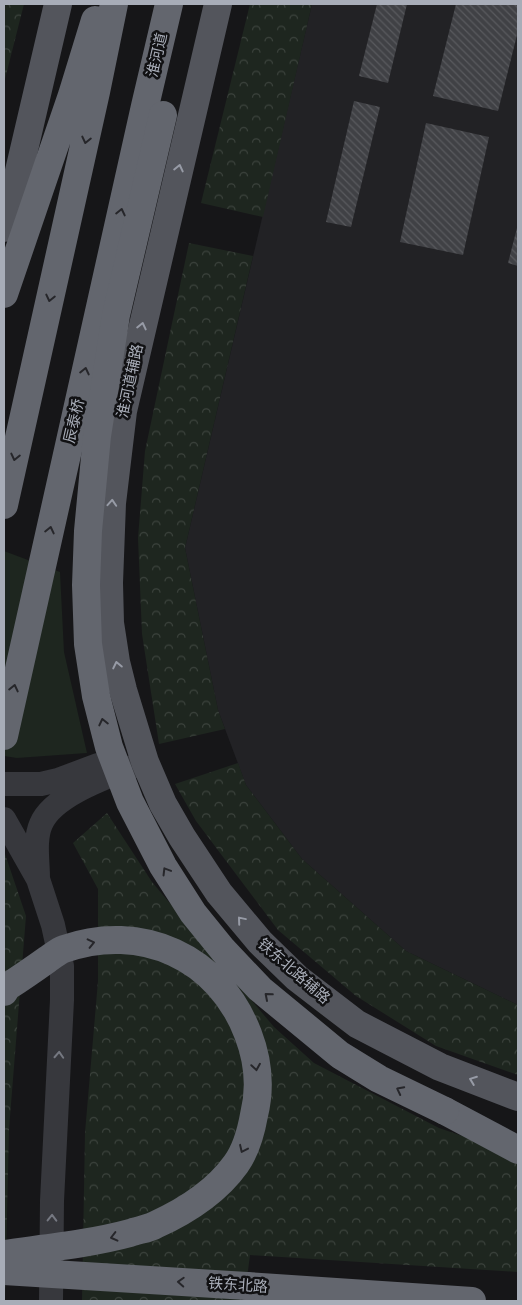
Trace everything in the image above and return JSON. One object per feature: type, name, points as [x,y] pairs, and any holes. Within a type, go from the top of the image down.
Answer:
[{"type":"highway","points":[[4,506],[100,4]]},
{"type":"highway","points":[[4,294],[84,94],[114,4]]},
{"type":"highway","name":"淮河道","points":[[154,110],[169,4]]},
{"type":"highway","points":[[173,4],[116,315],[96,436],[88,531],[86,585],[88,644],[96,696],[108,747],[130,802],[163,866],[193,913],[223,950],[260,989],[340,1055],[380,1079],[518,1150]]},
{"type":"highway","name":"辰泰桥","points":[[4,736],[154,110]]},
{"type":"highway","points":[[4,992],[7,987],[62,950],[104,940],[149,943],[184,956],[210,975],[222,988],[238,1011],[244,1025],[255,1058],[258,1084],[257,1102],[250,1135],[236,1163],[212,1190],[186,1209],[154,1226],[110,1238],[4,1254]]},
{"type":"highway","points":[[444,1111],[518,1131]]},
{"type":"highway","name":"铁东北路","points":[[4,1271],[472,1301]]},
{"type":"main road","points":[[4,228],[58,4]]},
{"type":"main road","name":"淮河道辅路","points":[[143,755],[118,671],[110,623],[108,583],[115,470],[123,411],[218,4]]},
{"type":"main road","name":"铁东北路辅路","points":[[143,755],[163,804],[219,893],[260,942],[297,978],[357,1024],[440,1067],[518,1098]]},
{"type":"street","points":[[4,784],[41,784],[143,755]]},
{"type":"street","points":[[38,879],[37,839],[41,823],[53,808],[70,794],[143,755]]},
{"type":"street","points":[[4,819],[38,879],[53,925],[62,966],[62,1010],[52,1201],[51,1301]]},
{"type":"shaded area","points":[[312,4],[518,4],[518,1005],[406,951],[302,859],[246,785],[218,710],[185,548]]},
{"type":"green space","points":[[4,4],[24,4],[4,83]]},
{"type":"green space","points":[[250,4],[312,4],[263,217],[201,203]]},
{"type":"green space","points":[[189,243],[253,256],[185,548],[218,710],[225,729],[159,744],[142,634],[138,538],[145,451]]},
{"type":"green space","points":[[4,551],[60,572],[64,652],[87,753],[17,758],[4,756]]},
{"type":"green space","points":[[238,763],[246,785],[302,859],[406,951],[518,1005],[518,1075],[436,1046],[356,996],[278,930],[196,821],[175,784]]},
{"type":"green space","points":[[107,813],[152,882],[274,1027],[314,1063],[439,1128],[518,1155],[518,1272],[250,1255],[244,1301],[82,1301],[85,1133],[98,981],[98,889],[73,843]]},
{"type":"green space","points":[[4,851],[26,916],[9,1129],[5,1301]]},
{"type":"building","points":[[377,4],[407,4],[388,83],[359,76]]},
{"type":"building","points":[[456,4],[518,4],[518,31],[498,111],[433,96]]},
{"type":"building","points":[[354,101],[380,107],[351,227],[326,222]]},
{"type":"building","points":[[426,123],[489,137],[463,255],[400,242]]},
{"type":"building","points":[[518,224],[518,266],[508,263]]}]
